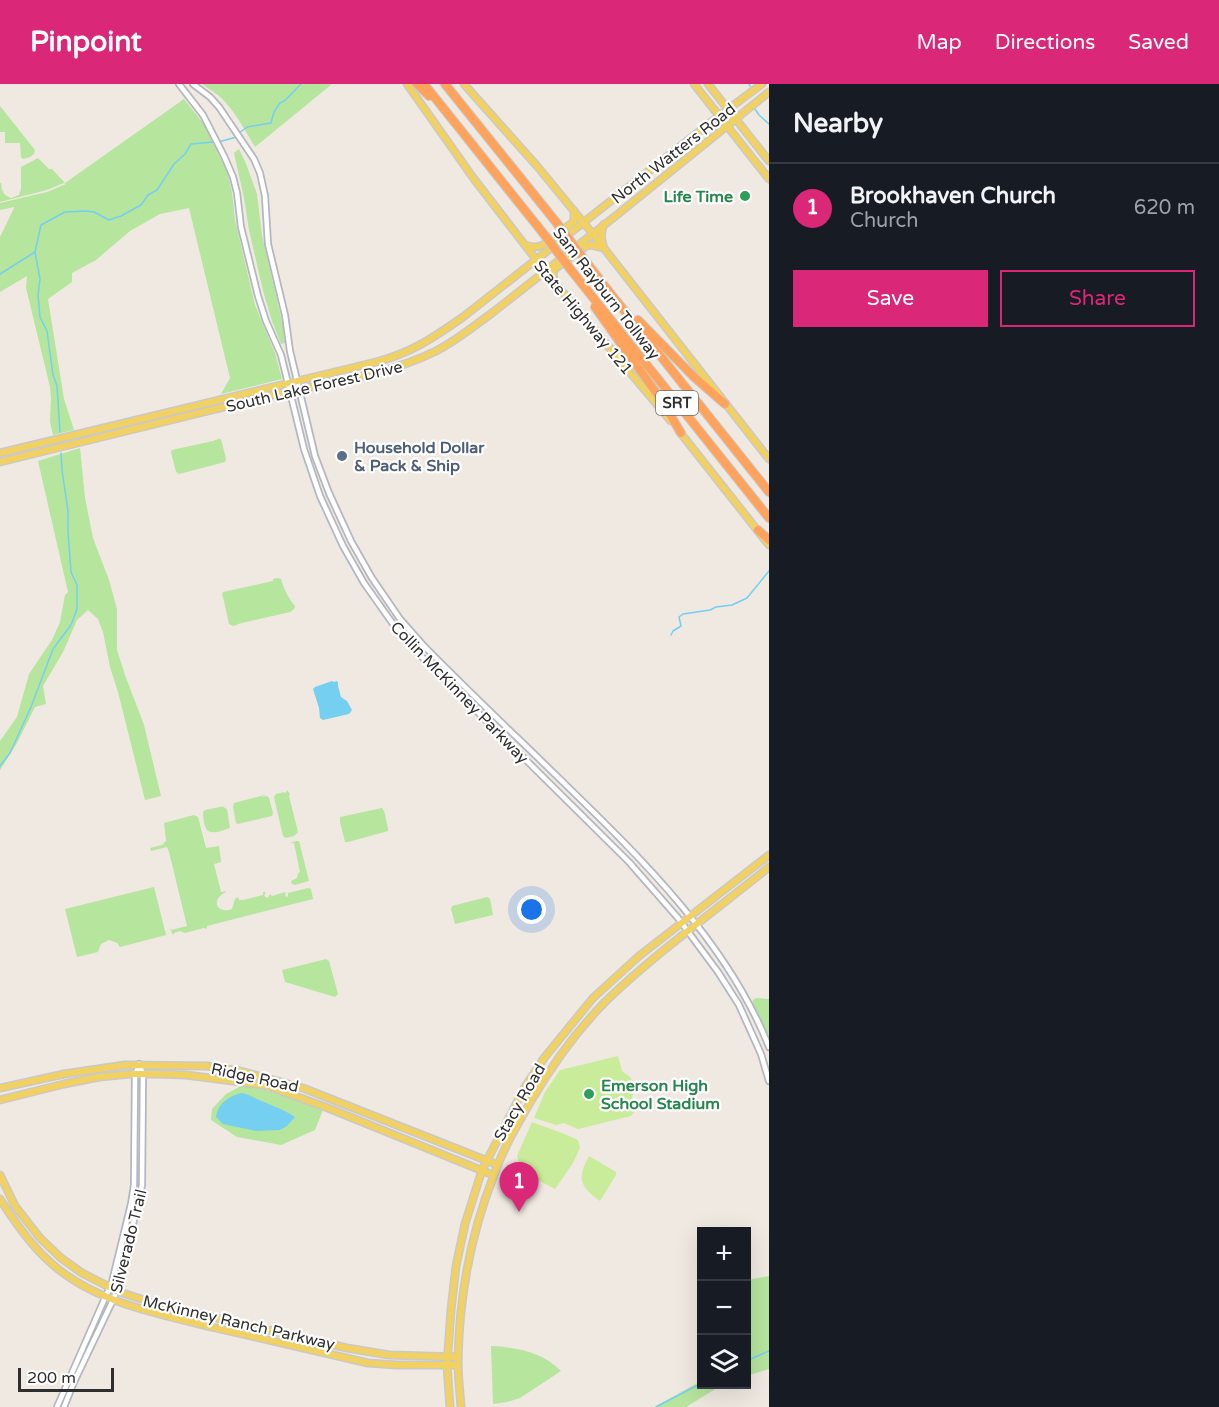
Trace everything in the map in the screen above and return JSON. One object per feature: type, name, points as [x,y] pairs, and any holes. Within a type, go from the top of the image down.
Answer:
[{"type":"highway","points":[[417,84],[442,106]]},
{"type":"highway","name":"Sam Rayburn Tollway","points":[[424,84],[769,518]]},
{"type":"highway","name":"Sam Rayburn Tollway","points":[[445,84],[769,492]]},
{"type":"highway","points":[[451,84],[474,121]]},
{"type":"highway","points":[[585,287],[596,309],[662,401],[681,434]]},
{"type":"highway","points":[[624,311],[634,317],[675,359],[725,404]]},
{"type":"highway","points":[[758,530],[769,542]]},
{"type":"main road","name":"State Highway 121","points":[[407,84],[474,179],[536,260],[758,530]]},
{"type":"main road","points":[[464,84],[584,223],[769,459]]},
{"type":"main road","points":[[694,84],[769,179]]},
{"type":"main road","points":[[708,84],[769,161]]},
{"type":"main road","name":"North Watters Road","points":[[584,223],[762,84]]},
{"type":"main road","name":"North Watters Road","points":[[592,233],[769,92]]},
{"type":"main road","points":[[661,162],[668,172]]},
{"type":"main road","points":[[654,168],[661,178]]},
{"type":"main road","points":[[564,199],[585,215],[597,212]]},
{"type":"main road","points":[[525,244],[533,247],[543,245],[572,224],[574,211]]},
{"type":"main road","name":"South Lake Forest Drive","points":[[0,453],[297,382],[381,361],[413,350],[463,317],[584,223]]},
{"type":"main road","points":[[604,224],[601,240],[604,249]]},
{"type":"main road","name":"South Lake Forest Drive","points":[[0,462],[417,360],[437,351],[466,332],[592,233]]},
{"type":"main road","points":[[555,283],[553,272],[556,268],[586,246],[591,245],[604,249]]},
{"type":"main road","points":[[513,295],[520,294],[541,278],[555,283]]},
{"type":"main road","points":[[33,445],[34,453]]},
{"type":"main road","name":"Stacy Road","points":[[450,1407],[447,1365],[451,1310],[456,1266],[465,1224],[482,1170],[525,1087],[593,998],[639,956],[769,855]]},
{"type":"main road","name":"Stacy Road","points":[[460,1407],[458,1357],[461,1311],[468,1265],[476,1230],[494,1175],[521,1117],[548,1071],[607,1000],[687,931],[769,867]]},
{"type":"main road","name":"Ridge Road","points":[[0,1088],[95,1069],[139,1064],[207,1066],[240,1071],[332,1098],[498,1165]]},
{"type":"main road","points":[[539,1066],[548,1071]]},
{"type":"main road","name":"Ridge Road","points":[[0,1100],[88,1080],[139,1074],[206,1077],[268,1086],[494,1175]]},
{"type":"main road","points":[[268,1086],[270,1078]]},
{"type":"main road","points":[[328,1108],[332,1098]]},
{"type":"main road","name":"McKinney Ranch Parkway","points":[[0,1178],[15,1206],[40,1238],[82,1273],[117,1291],[156,1304],[347,1348],[388,1355],[458,1357]]},
{"type":"main road","name":"McKinney Ranch Parkway","points":[[0,1198],[13,1220],[51,1263],[76,1282],[113,1300],[145,1311],[368,1363],[458,1365]]},
{"type":"main road","points":[[192,1322],[195,1312]]},
{"type":"main road","points":[[274,1341],[276,1331]]},
{"type":"street","name":"Collin McKinney Parkway","points":[[179,84],[203,116],[224,156],[235,185],[241,227],[258,296],[266,321],[282,355],[306,459],[323,504],[343,546],[377,604],[427,663],[651,886],[718,972],[739,1005],[761,1054],[769,1081]]},
{"type":"street","name":"Collin McKinney Parkway","points":[[193,84],[210,97],[225,116],[254,159],[260,173],[264,187],[268,244],[311,440],[329,493],[346,532],[372,578],[400,619],[445,667],[660,880],[725,964],[747,1000],[769,1047]]},
{"type":"street","name":"Silverado Trail","points":[[57,1407],[117,1291],[134,1220],[142,1185],[139,1064]]},
{"type":"street","name":"Silverado Trail","points":[[64,1407],[72,1381],[112,1282],[127,1218],[134,1185],[139,1074]]},
{"type":"street","points":[[135,1155],[142,1155]]},
{"type":"street","points":[[127,1218],[134,1220]]},
{"type":"green space","points":[[202,84],[332,84],[255,147],[229,106]]},
{"type":"green space","points":[[184,99],[204,124],[228,174],[235,220],[255,305],[275,353],[282,379],[221,394],[230,378],[189,208],[160,214],[130,231],[96,260],[72,273],[72,282],[48,299],[64,399],[74,430],[53,435],[50,422],[50,387],[26,288],[27,276],[0,292],[0,237],[14,207],[0,210],[0,203],[47,192],[66,184],[0,202],[0,183],[5,195],[11,198],[19,195],[21,167],[38,158],[65,183]]},
{"type":"green space","points":[[0,106],[35,150],[30,157],[23,159],[21,157],[20,143],[5,143],[5,132],[0,132]]},
{"type":"green space","points":[[239,149],[257,194],[262,235],[283,326],[285,343],[281,344],[263,291],[249,230],[234,153]]},
{"type":"green space","points":[[221,439],[225,462],[179,474],[176,472],[172,450]]},
{"type":"green space","points":[[80,448],[85,498],[93,538],[117,609],[117,650],[144,725],[161,796],[145,800],[103,632],[98,619],[88,610],[77,620],[63,652],[43,686],[46,704],[35,707],[0,770],[0,741],[17,717],[29,674],[52,640],[60,622],[65,595],[68,592],[38,461]]},
{"type":"green space","points":[[281,579],[295,606],[294,609],[290,612],[233,626],[229,624],[223,592]]},
{"type":"green space","points":[[287,790],[290,794],[298,834],[296,830],[297,833],[294,836],[286,838],[283,836],[274,797],[276,794],[286,793]]},
{"type":"green space","points":[[266,795],[261,797],[269,798],[272,816],[236,823],[234,803]]},
{"type":"green space","points":[[225,806],[223,807],[227,809],[230,828],[209,832],[205,826],[203,812]]},
{"type":"green space","points":[[382,808],[388,831],[345,842],[340,817]]},
{"type":"green space","points":[[194,815],[198,817],[206,848],[219,846],[221,862],[214,864],[221,892],[227,891],[217,901],[220,908],[232,909],[238,897],[239,900],[243,900],[263,895],[263,892],[266,892],[264,896],[268,898],[270,894],[272,896],[286,892],[286,897],[288,893],[308,888],[311,889],[313,899],[207,926],[207,929],[185,933],[180,931],[173,935],[169,927],[171,930],[187,926],[169,852],[167,847],[151,851],[150,848],[162,845],[166,841],[164,823]]},
{"type":"green space","points":[[299,841],[309,881],[295,885],[291,881],[297,878],[300,872],[294,843],[290,843]]},
{"type":"green space","points":[[154,887],[166,935],[120,947],[109,940],[101,944],[98,952],[77,957],[65,909]]},
{"type":"green space","points":[[487,897],[490,899],[493,915],[455,924],[452,906]]},
{"type":"green space","points":[[326,959],[329,961],[338,994],[335,997],[285,982],[282,970]]},
{"type":"green space","points":[[756,998],[769,999],[769,1042],[752,1005]]},
{"type":"green space","name":"Emerson High School Stadium","points":[[618,1056],[622,1071],[633,1082],[634,1091],[631,1100],[634,1112],[631,1116],[578,1129],[564,1123],[556,1125],[534,1118],[545,1092],[560,1070]]},
{"type":"green space","points":[[245,1084],[293,1098],[323,1110],[315,1130],[281,1145],[237,1137],[211,1120],[212,1109],[226,1094]]},
{"type":"green space","points":[[532,1122],[578,1140],[580,1148],[573,1163],[555,1189],[522,1172],[517,1156]]},
{"type":"green space","points":[[589,1156],[616,1172],[600,1201],[588,1191],[582,1181],[583,1170]]},
{"type":"green space","points":[[769,1276],[769,1369],[751,1375],[751,1281]]},
{"type":"green space","points":[[491,1346],[538,1355],[561,1371],[520,1398],[493,1404]]},
{"type":"green space","points":[[697,1383],[697,1389],[715,1389],[686,1407],[654,1407]]},
{"type":"water","points":[[337,681],[341,697],[347,701],[352,710],[349,714],[323,720],[320,718],[313,689]]},
{"type":"water","points":[[242,1093],[295,1117],[280,1130],[256,1131],[223,1124],[216,1117],[219,1108],[229,1098]]},
{"type":"waterway","points":[[239,133],[247,127],[271,123],[280,103],[301,84]]},
{"type":"waterway","points":[[755,109],[769,124]]},
{"type":"waterway","points":[[218,142],[237,137]]},
{"type":"waterway","points":[[60,432],[57,386],[53,375],[47,331],[40,317],[38,295],[40,279],[35,252],[41,225],[65,212],[94,212],[109,220],[121,216],[141,205],[148,195],[157,190],[191,144],[214,142]]},
{"type":"waterway","points":[[0,274],[35,252]]},
{"type":"waterway","points":[[0,766],[10,753],[31,707],[53,649],[71,625],[77,609],[77,585],[71,572],[68,511],[61,453]]},
{"type":"waterway","points":[[671,635],[681,626],[679,617],[683,614],[732,605],[747,598],[769,571]]},
{"type":"waterway","points":[[751,1359],[769,1351]]},
{"type":"waterway","points":[[656,1407],[697,1386]]},
{"type":"place","name":"Life Time","points":[[745,196]]},
{"type":"place","name":"Household Dollar & Pack & Ship","points":[[342,456]]},
{"type":"place","name":"Emerson High School Stadium","points":[[589,1094]]},
{"type":"place","name":"Brookhaven Church","points":[[519,1212]]}]
